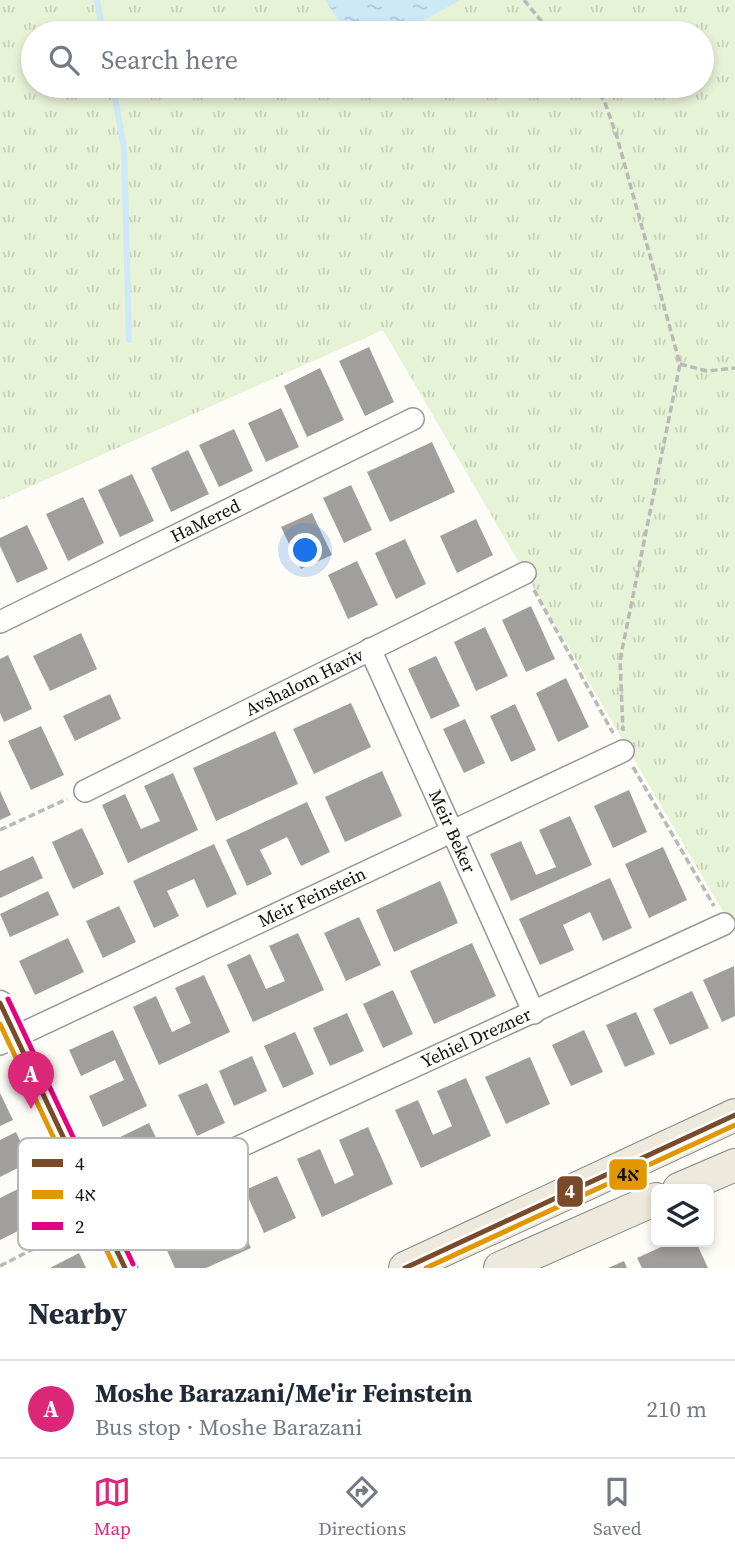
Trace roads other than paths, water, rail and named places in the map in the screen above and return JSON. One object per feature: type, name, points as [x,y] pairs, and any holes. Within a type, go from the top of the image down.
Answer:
[{"type":"main road","points":[[405,1268],[735,1115]]},
{"type":"main road","points":[[691,1184],[735,1165]]},
{"type":"main road","points":[[500,1268],[651,1201]]},
{"type":"street","name":"HaMered","points":[[0,622],[413,419]]},
{"type":"street","name":"Avshalom Haviv","points":[[85,791],[525,573]]},
{"type":"street","name":"Meir Beker","points":[[370,649],[534,1013]]},
{"type":"street","name":"Meir Feinstein","points":[[8,1040],[623,751]]},
{"type":"street","name":"Yehiel Drezner","points":[[248,1143],[724,923]]},
{"type":"street","points":[[0,1003],[8,1040],[58,1138]]},
{"type":"street","points":[[116,1250],[125,1268]]},
{"type":"water","points":[[325,0],[460,0],[423,21],[339,21]]},
{"type":"waterway","points":[[97,0],[101,21]]},
{"type":"waterway","points":[[115,98],[124,148],[129,340]]},
{"type":"place","name":"Moshe Barazani/Me'ir Feinstein","points":[[31,1109]]}]
